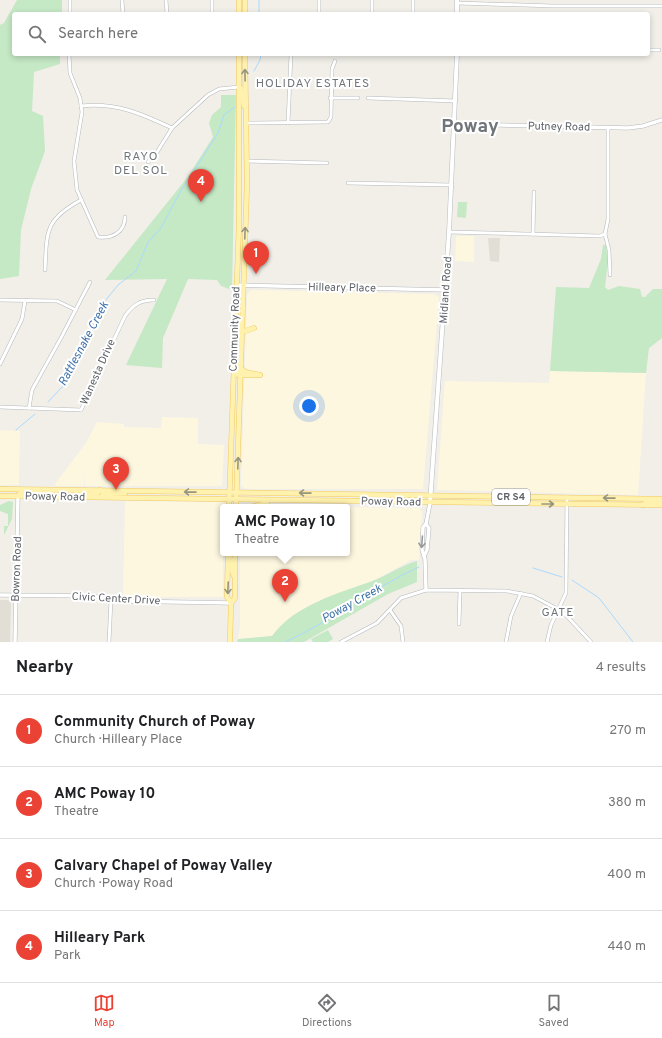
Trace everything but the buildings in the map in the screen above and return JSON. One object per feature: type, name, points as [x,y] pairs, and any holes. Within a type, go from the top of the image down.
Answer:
[{"type":"main road","points":[[239,0],[239,12]]},
{"type":"main road","points":[[245,0],[245,12]]},
{"type":"main road","name":"Community Road","points":[[229,504],[240,162],[239,56]]},
{"type":"main road","name":"Community Road","points":[[236,504],[247,183],[245,56]]},
{"type":"main road","name":"Midland Road","points":[[430,503],[446,290],[455,124],[457,56]]},
{"type":"main road","points":[[239,87],[243,90],[243,105],[246,109]]},
{"type":"main road","points":[[240,102],[243,122],[246,123]]},
{"type":"main road","points":[[240,135],[243,143],[243,160],[247,161]]},
{"type":"main road","points":[[240,162],[242,166],[243,182],[247,183]]},
{"type":"main road","points":[[242,332],[254,328]]},
{"type":"main road","points":[[235,331],[238,347],[237,373],[241,376],[260,375],[245,372],[241,368]]},
{"type":"main road","points":[[233,387],[237,390],[237,404],[240,413]]},
{"type":"main road","points":[[233,409],[236,433],[239,434]]},
{"type":"main road","name":"Poway Road","points":[[0,489],[662,499]]},
{"type":"main road","points":[[18,496],[21,492],[35,492],[43,490]]},
{"type":"main road","points":[[32,496],[51,493],[52,490]]},
{"type":"main road","points":[[67,497],[76,494],[97,494],[100,490]]},
{"type":"main road","points":[[101,497],[103,494],[123,494],[131,491]]},
{"type":"main road","points":[[136,498],[147,495],[167,495],[172,491]]},
{"type":"main road","points":[[291,501],[325,499],[329,494]]},
{"type":"main road","points":[[328,502],[335,497],[356,497],[364,494]]},
{"type":"main road","name":"Poway Road","points":[[0,496],[328,502],[662,505]]},
{"type":"main road","points":[[456,503],[465,500],[484,500],[487,496]]},
{"type":"main road","points":[[484,503],[488,499],[506,500],[516,497]]},
{"type":"main road","points":[[616,504],[639,502],[642,499]]},
{"type":"main road","points":[[262,504],[282,501]]},
{"type":"main road","points":[[643,505],[646,502],[662,502]]},
{"type":"main road","points":[[228,556],[227,597],[231,603],[230,642]]},
{"type":"main road","points":[[229,556],[232,560],[232,571],[235,577]]},
{"type":"main road","points":[[231,603],[235,598],[237,556]]},
{"type":"street","points":[[70,0],[70,12]]},
{"type":"street","points":[[122,0],[123,12]]},
{"type":"street","points":[[166,0],[167,12]]},
{"type":"street","points":[[212,0],[212,12]]},
{"type":"street","points":[[319,0],[319,12]]},
{"type":"street","points":[[372,0],[372,12]]},
{"type":"street","points":[[413,0],[413,12]]},
{"type":"street","points":[[498,0],[498,5]]},
{"type":"street","points":[[457,2],[498,5],[662,6]]},
{"type":"street","points":[[650,50],[659,50]]},
{"type":"street","points":[[69,56],[70,73],[81,106],[82,120],[74,161],[77,190],[98,237],[107,238],[121,230],[124,227],[125,217]]},
{"type":"street","points":[[288,122],[291,56]]},
{"type":"street","points":[[246,123],[328,122],[331,117],[330,98],[332,69],[335,61]]},
{"type":"street","points":[[148,162],[154,157],[172,128],[208,95],[219,90],[239,87]]},
{"type":"street","points":[[330,98],[358,98]]},
{"type":"street","points":[[368,98],[456,101]]},
{"type":"street","points":[[81,106],[102,104],[118,107],[172,128]]},
{"type":"street","name":"Putney Road","points":[[455,124],[608,128],[644,126],[662,120]]},
{"type":"street","points":[[608,128],[608,219],[605,234],[609,250],[610,276]]},
{"type":"street","points":[[247,161],[327,163]]},
{"type":"street","points":[[348,183],[452,185]]},
{"type":"street","points":[[534,192],[534,234]]},
{"type":"street","points":[[45,270],[47,237],[51,224],[58,214],[81,200]]},
{"type":"street","points":[[449,232],[605,234]]},
{"type":"street","points":[[29,408],[32,390],[90,282]]},
{"type":"street","name":"Hilleary Place","points":[[237,286],[446,290]]},
{"type":"street","points":[[0,300],[57,301],[76,310]]},
{"type":"street","name":"Wanesta Drive","points":[[0,407],[82,408],[125,316],[138,302],[154,300]]},
{"type":"street","points":[[0,364],[22,319],[25,301]]},
{"type":"street","name":"Bowron Road","points":[[15,642],[18,496]]},
{"type":"street","points":[[547,642],[551,625],[563,603],[568,584],[567,498]]},
{"type":"street","name":"Midland Road","points":[[426,590],[424,556],[427,550],[429,528],[426,524],[430,503]]},
{"type":"street","points":[[341,642],[377,622],[401,598],[426,590],[460,590],[521,593],[542,600],[559,609],[591,642]]},
{"type":"street","points":[[459,624],[460,590]]},
{"type":"street","points":[[506,642],[511,616],[521,593]]},
{"type":"street","name":"Civic Center Drive","points":[[0,595],[96,597],[111,600],[231,603]]},
{"type":"street","points":[[109,642],[111,600]]},
{"type":"street","points":[[390,610],[401,626],[403,642]]},
{"type":"shaded area","points":[[456,236],[474,236],[474,262],[455,261]]},
{"type":"shaded area","points":[[488,238],[500,238],[499,262],[490,261]]},
{"type":"shaded area","points":[[251,290],[434,294],[439,297],[423,489],[250,489],[244,488],[241,485],[247,295]]},
{"type":"shaded area","points":[[550,371],[646,373],[638,495],[437,490],[445,381],[549,383]]},
{"type":"shaded area","points":[[162,417],[198,418],[198,444],[224,445],[222,486],[85,486],[84,470],[84,486],[56,486],[55,484],[86,443],[97,422],[124,424],[124,427],[161,428]]},
{"type":"shaded area","points":[[0,430],[20,431],[19,485],[0,485]]},
{"type":"shaded area","points":[[125,501],[226,502],[226,504],[220,504],[220,556],[223,556],[223,597],[123,597]]},
{"type":"shaded area","points":[[350,507],[419,508],[422,512],[419,560],[411,560],[272,636],[238,639],[240,627],[240,556],[350,556]]},
{"type":"shaded area","points":[[0,600],[11,600],[10,642],[0,642]]},
{"type":"green space","points":[[17,0],[62,0],[62,12],[12,12],[12,56],[60,56],[60,64],[34,72],[32,111],[43,116],[45,151],[31,189],[21,230],[19,276],[0,279],[0,25],[4,23]]},
{"type":"green space","points":[[221,95],[236,95],[232,290],[221,286],[217,280],[188,279],[163,338],[162,368],[126,365],[167,279],[105,280],[187,178],[213,137],[209,123],[212,115],[221,107]]},
{"type":"green space","points":[[458,202],[467,202],[466,218],[457,217]]},
{"type":"green space","points":[[603,245],[606,245],[608,261],[605,287],[608,290],[619,286],[640,289],[642,297],[645,297],[653,289],[662,289],[662,338],[649,348],[646,373],[550,371],[556,287],[589,288],[601,259]]},
{"type":"green space","points":[[9,501],[13,502],[12,519],[4,535],[4,526],[8,526],[8,514],[0,511],[0,505]]},
{"type":"green space","points":[[417,561],[417,582],[388,594],[304,642],[237,642],[238,639],[272,636],[282,625],[305,608],[333,595],[375,580]]},
{"type":"green space","points":[[328,630],[333,639],[328,642],[313,642],[311,639]]},
{"type":"waterway","name":"Rattlesnake Creek","points":[[259,0],[259,12]]},
{"type":"waterway","name":"Rattlesnake Creek","points":[[254,71],[261,56]]},
{"type":"waterway","name":"Rattlesnake Creek","points":[[48,402],[63,386],[105,301],[118,285],[136,271],[148,242],[161,228],[179,194],[218,133],[224,115],[235,107]]},
{"type":"waterway","name":"Rattlesnake Creek","points":[[16,430],[35,414]]},
{"type":"waterway","name":"Poway Creek","points":[[285,642],[302,634],[402,575],[419,567]]},
{"type":"waterway","points":[[533,568],[562,577]]},
{"type":"waterway","points":[[572,580],[599,598],[633,642]]},
{"type":"place","name":"Hilleary Park","points":[[201,202]]},
{"type":"place","name":"Community Church of Poway","points":[[256,274]]},
{"type":"place","name":"Calvary Chapel of Poway Valley","points":[[116,490]]},
{"type":"place","name":"AMC Poway 10","points":[[285,602]]},
{"type":"district","name":"HOLIDAY ESTATES","points":[[313,84]]},
{"type":"district","name":"Poway","points":[[470,127]]},
{"type":"district","name":"RAYO DEL SOL","points":[[141,164]]},
{"type":"district","name":"GATE","points":[[558,613]]}]
